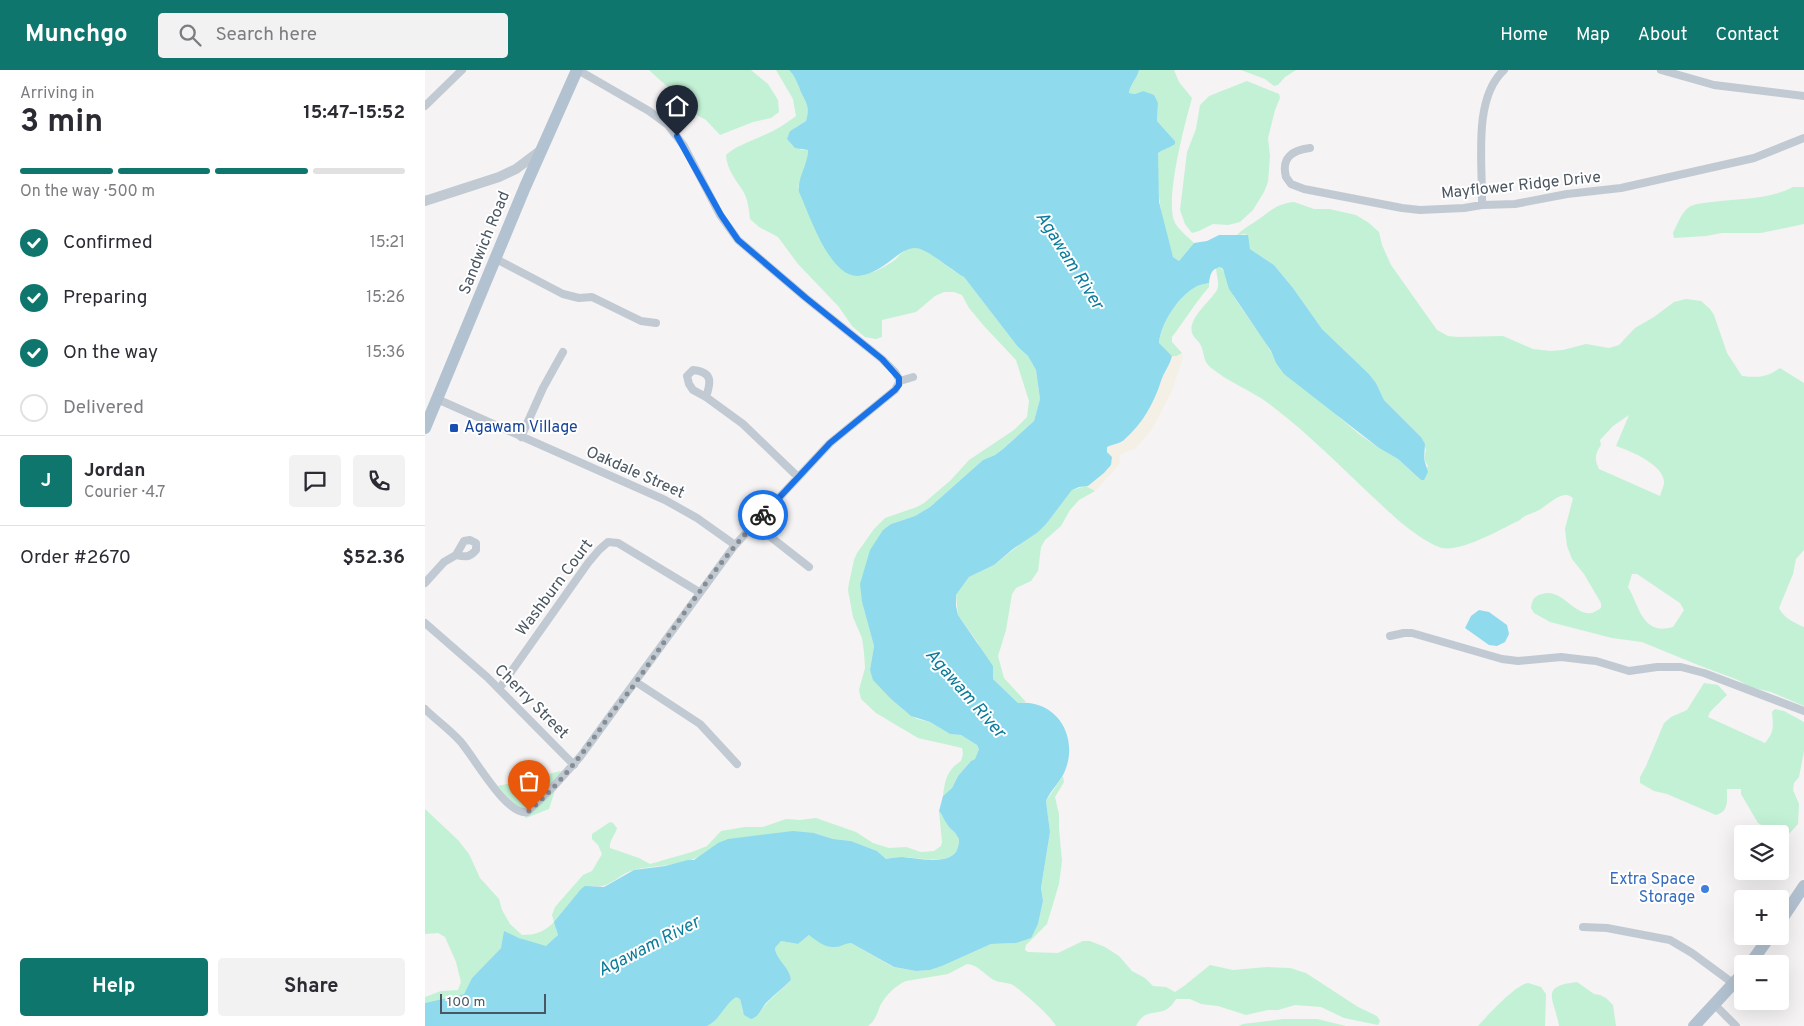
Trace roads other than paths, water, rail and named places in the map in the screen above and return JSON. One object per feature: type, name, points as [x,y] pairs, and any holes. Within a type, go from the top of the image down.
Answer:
[{"type":"main road","name":"Sandwich Road","points":[[425,428],[541,150],[577,70]]},
{"type":"main road","points":[[1789,908],[1804,886]]},
{"type":"main road","points":[[1694,1026],[1733,984]]},
{"type":"street","points":[[425,106],[462,70]]},
{"type":"street","points":[[577,70],[649,111],[668,125],[684,146],[721,215],[738,240],[882,359],[895,372],[900,381],[913,377]]},
{"type":"street","points":[[1482,205],[1481,141],[1483,121],[1493,86],[1504,70]]},
{"type":"street","points":[[1661,70],[1714,85],[1804,96]]},
{"type":"street","name":"Mayflower Ridge Drive","points":[[1309,148],[1295,150],[1285,164],[1284,171],[1287,180],[1300,188],[1411,209],[1452,209],[1482,205],[1515,204],[1567,194],[1621,188],[1754,158],[1804,138]]},
{"type":"street","points":[[425,202],[499,177],[516,169],[541,150]]},
{"type":"street","points":[[496,259],[563,294],[579,298],[592,297],[641,321],[656,323]]},
{"type":"street","points":[[521,437],[543,388],[563,352]]},
{"type":"street","name":"Cherry Street","points":[[425,622],[499,688],[574,765],[735,545],[830,443],[895,390],[900,381]]},
{"type":"street","points":[[706,398],[743,424],[798,477]]},
{"type":"street","name":"Oakdale Street","points":[[437,399],[665,500],[697,518],[735,545]]},
{"type":"street","points":[[754,524],[809,567]]},
{"type":"street","name":"Washburn Court","points":[[499,688],[593,556],[608,542],[617,543],[699,592]]},
{"type":"street","points":[[425,583],[444,562],[456,555]]},
{"type":"street","points":[[1390,636],[1412,633],[1502,659],[1518,661],[1561,658],[1586,660],[1596,661],[1629,671],[1657,667],[1681,667],[1704,673],[1804,711]]},
{"type":"street","points":[[636,682],[700,724],[737,764]]},
{"type":"street","points":[[425,709],[459,741],[500,795],[522,812],[526,813],[534,806],[574,765]]},
{"type":"street","points":[[1583,928],[1607,928],[1670,940],[1692,953],[1733,984]]},
{"type":"street","points":[[1715,1004],[1736,1026]]},
{"type":"water","name":"Agawam River","points":[[789,70],[1139,70],[1129,93],[1135,94],[1143,91],[1154,95],[1158,103],[1157,121],[1175,141],[1175,144],[1158,153],[1159,202],[1173,257],[1179,261],[1194,243],[1207,241],[1219,235],[1248,235],[1250,249],[1274,265],[1322,329],[1369,374],[1376,383],[1384,400],[1421,437],[1425,444],[1424,459],[1428,472],[1424,480],[1421,480],[1398,459],[1379,448],[1284,374],[1276,363],[1271,351],[1229,289],[1223,269],[1220,267],[1215,269],[1209,283],[1197,286],[1188,292],[1166,320],[1159,343],[1172,356],[1171,359],[1155,397],[1142,419],[1123,441],[1107,447],[1107,452],[1112,457],[1111,465],[1088,486],[1072,490],[1038,532],[994,565],[969,577],[956,595],[958,615],[993,666],[993,679],[1018,703],[1031,703],[1053,713],[1066,731],[1069,743],[1066,768],[1046,801],[1050,832],[1041,888],[1043,901],[1038,924],[1031,938],[1016,943],[991,944],[942,966],[930,970],[916,971],[894,967],[851,943],[831,947],[821,944],[809,935],[798,944],[781,941],[775,948],[776,952],[788,971],[791,980],[767,1002],[754,1018],[751,1019],[744,1015],[740,999],[736,997],[707,1026],[425,1026],[425,1003],[464,994],[472,978],[501,948],[504,931],[519,938],[546,946],[558,935],[554,922],[585,886],[604,887],[634,870],[694,860],[718,843],[728,839],[793,831],[814,833],[833,839],[851,841],[877,851],[886,859],[902,857],[925,860],[942,859],[950,857],[958,847],[958,837],[948,826],[939,811],[943,796],[952,788],[958,776],[975,759],[979,749],[977,745],[961,735],[950,734],[930,722],[911,716],[873,680],[870,670],[874,646],[862,602],[860,584],[870,550],[883,530],[891,524],[915,516],[930,507],[983,460],[1003,449],[1034,421],[1040,399],[1036,370],[1028,356],[1018,347],[964,277],[926,252],[915,248],[906,250],[877,270],[858,276],[848,274],[838,266],[821,242],[799,192],[808,150],[795,148],[787,139],[790,131],[806,121],[808,110],[797,82]]},
{"type":"water","points":[[1479,610],[1489,612],[1507,625],[1509,634],[1505,642],[1497,646],[1489,645],[1465,628],[1471,616]]},
{"type":"place","name":"Agawam Village","points":[[454,428]]},
{"type":"place","name":"Extra Space Storage","points":[[1705,889]]}]
